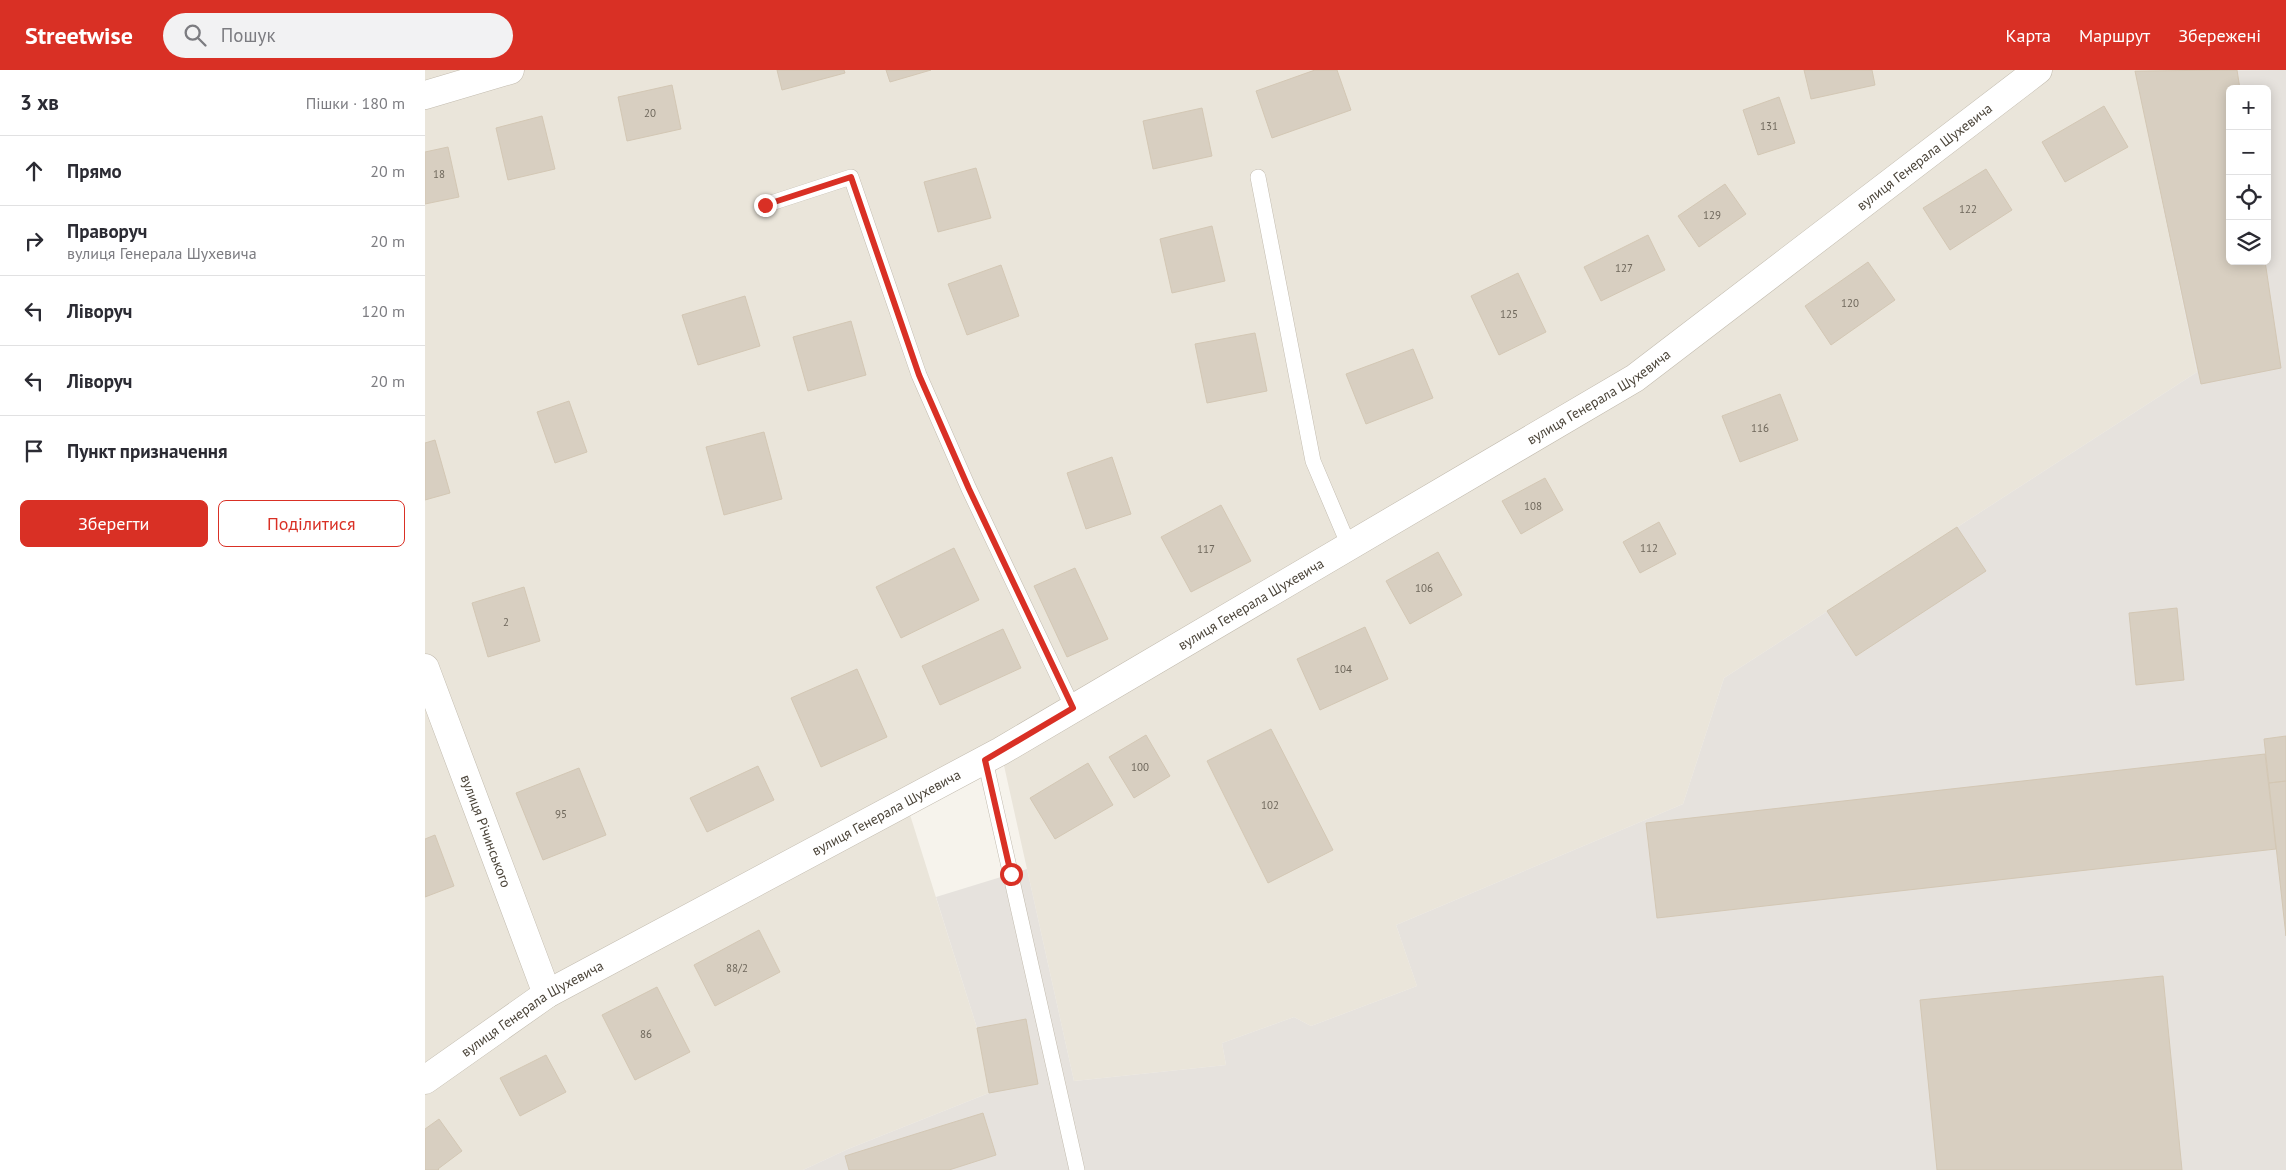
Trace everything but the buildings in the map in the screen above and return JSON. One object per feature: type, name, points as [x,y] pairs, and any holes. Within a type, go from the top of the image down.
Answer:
[{"type":"street","points":[[425,94],[510,70]]},
{"type":"street","name":"вулиця Генерала Шухевича","points":[[425,1080],[547,994],[985,760],[1635,378],[2038,70]]},
{"type":"street","name":"вулиця Річинського","points":[[425,668],[547,994]]},
{"type":"lane","points":[[765,205],[851,177],[919,375],[969,489],[1073,708]]},
{"type":"lane","points":[[1258,178],[1313,461],[1349,546]]},
{"type":"lane","points":[[985,760],[1077,1170]]},
{"type":"shaded area","points":[[425,70],[2135,70],[2197,372],[1724,678],[1683,804],[1396,925],[1417,986],[1311,1026],[1294,1017],[1222,1043],[1226,1065],[1074,1081],[1001,752],[906,802],[977,1028],[989,1093],[848,1149],[803,1170],[425,1170]]},
{"type":"shaded area","points":[[2286,70],[2286,1170],[803,1170],[848,1149],[989,1093],[977,1028],[936,897],[1027,869],[1074,1081],[1226,1065],[1222,1043],[1294,1017],[1311,1026],[1417,986],[1396,925],[1683,804],[1724,678],[2197,372],[2135,71]]},
{"type":"route","points":[[765,205],[851,177],[919,375],[969,489],[1073,708],[985,760],[1011,874]]}]
